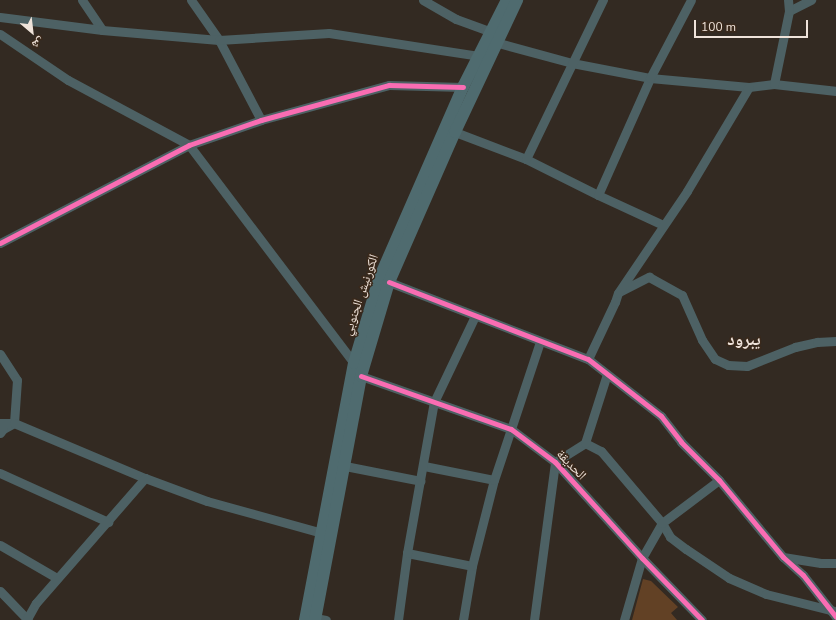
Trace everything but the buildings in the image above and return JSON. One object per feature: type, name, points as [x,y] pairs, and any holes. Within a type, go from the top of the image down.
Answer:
[{"type":"main road","name":"الكورنيش الجنوبي","points":[[315,619],[361,376],[389,282],[455,132],[507,0]]},
{"type":"main road","name":"الكورنيش الجنوبي","points":[[315,619],[322,533],[354,363],[379,279],[464,87],[480,56],[516,0]]},
{"type":"street","points":[[82,0],[102,30]]},
{"type":"street","points":[[190,0],[219,40],[261,120]]},
{"type":"street","points":[[423,0],[492,38],[572,63],[650,78],[749,87],[774,84],[836,91]]},
{"type":"street","points":[[526,159],[603,0]]},
{"type":"street","points":[[598,195],[650,78],[691,0]]},
{"type":"street","points":[[774,84],[789,11],[788,0]]},
{"type":"street","points":[[789,11],[811,0]]},
{"type":"street","points":[[0,17],[102,30],[219,40],[329,33],[480,56]]},
{"type":"street","points":[[0,34],[68,80],[188,145],[354,363]]},
{"type":"street","points":[[0,243],[188,145],[261,120],[389,85],[464,87]]},
{"type":"street","points":[[588,359],[618,293],[687,191],[749,87]]},
{"type":"street","points":[[455,132],[526,159],[663,225]]},
{"type":"street","points":[[618,293],[649,277],[682,296],[702,340],[715,359],[728,366],[747,366],[795,347],[817,342],[836,341]]},
{"type":"street","points":[[389,282],[540,342],[588,359],[661,416],[681,442],[719,480],[784,557],[803,575],[835,613]]},
{"type":"street","points":[[398,620],[407,553],[424,466],[434,402],[475,316]]},
{"type":"street","points":[[463,620],[472,566],[494,480],[540,342]]},
{"type":"street","points":[[0,354],[17,380],[14,423]]},
{"type":"street","points":[[534,620],[555,462],[585,442],[606,374]]},
{"type":"street","name":"الحديقة","points":[[361,376],[511,429],[555,462],[642,558],[702,620]]},
{"type":"street","points":[[0,423],[14,423],[145,478],[207,501],[322,533]]},
{"type":"street","points":[[0,433],[3,429],[14,423]]},
{"type":"street","points":[[585,442],[601,451],[662,523],[670,537],[729,578],[766,594],[835,613]]},
{"type":"street","points":[[345,466],[421,481]]},
{"type":"street","points":[[424,466],[494,480]]},
{"type":"street","points":[[0,473],[108,522]]},
{"type":"street","points":[[0,591],[27,620],[36,603],[145,478]]},
{"type":"street","points":[[624,620],[642,558],[662,523],[719,480]]},
{"type":"street","points":[[0,545],[57,578]]},
{"type":"street","points":[[407,553],[472,566]]},
{"type":"street","points":[[784,557],[821,563],[836,563]]},
{"type":"shaded area","points":[[643,579],[651,581],[678,607],[671,613],[677,620],[632,620]]},
{"type":"cycle path","points":[[0,243],[189,145],[261,120],[389,85],[463,87]]},
{"type":"cycle path","points":[[389,282],[588,359],[661,416],[681,442],[719,480],[783,557],[803,575],[836,617]]},
{"type":"cycle path","points":[[361,376],[511,429],[555,462],[642,558],[702,620]]},
{"type":"district","name":"يبرود","points":[[744,340]]}]
